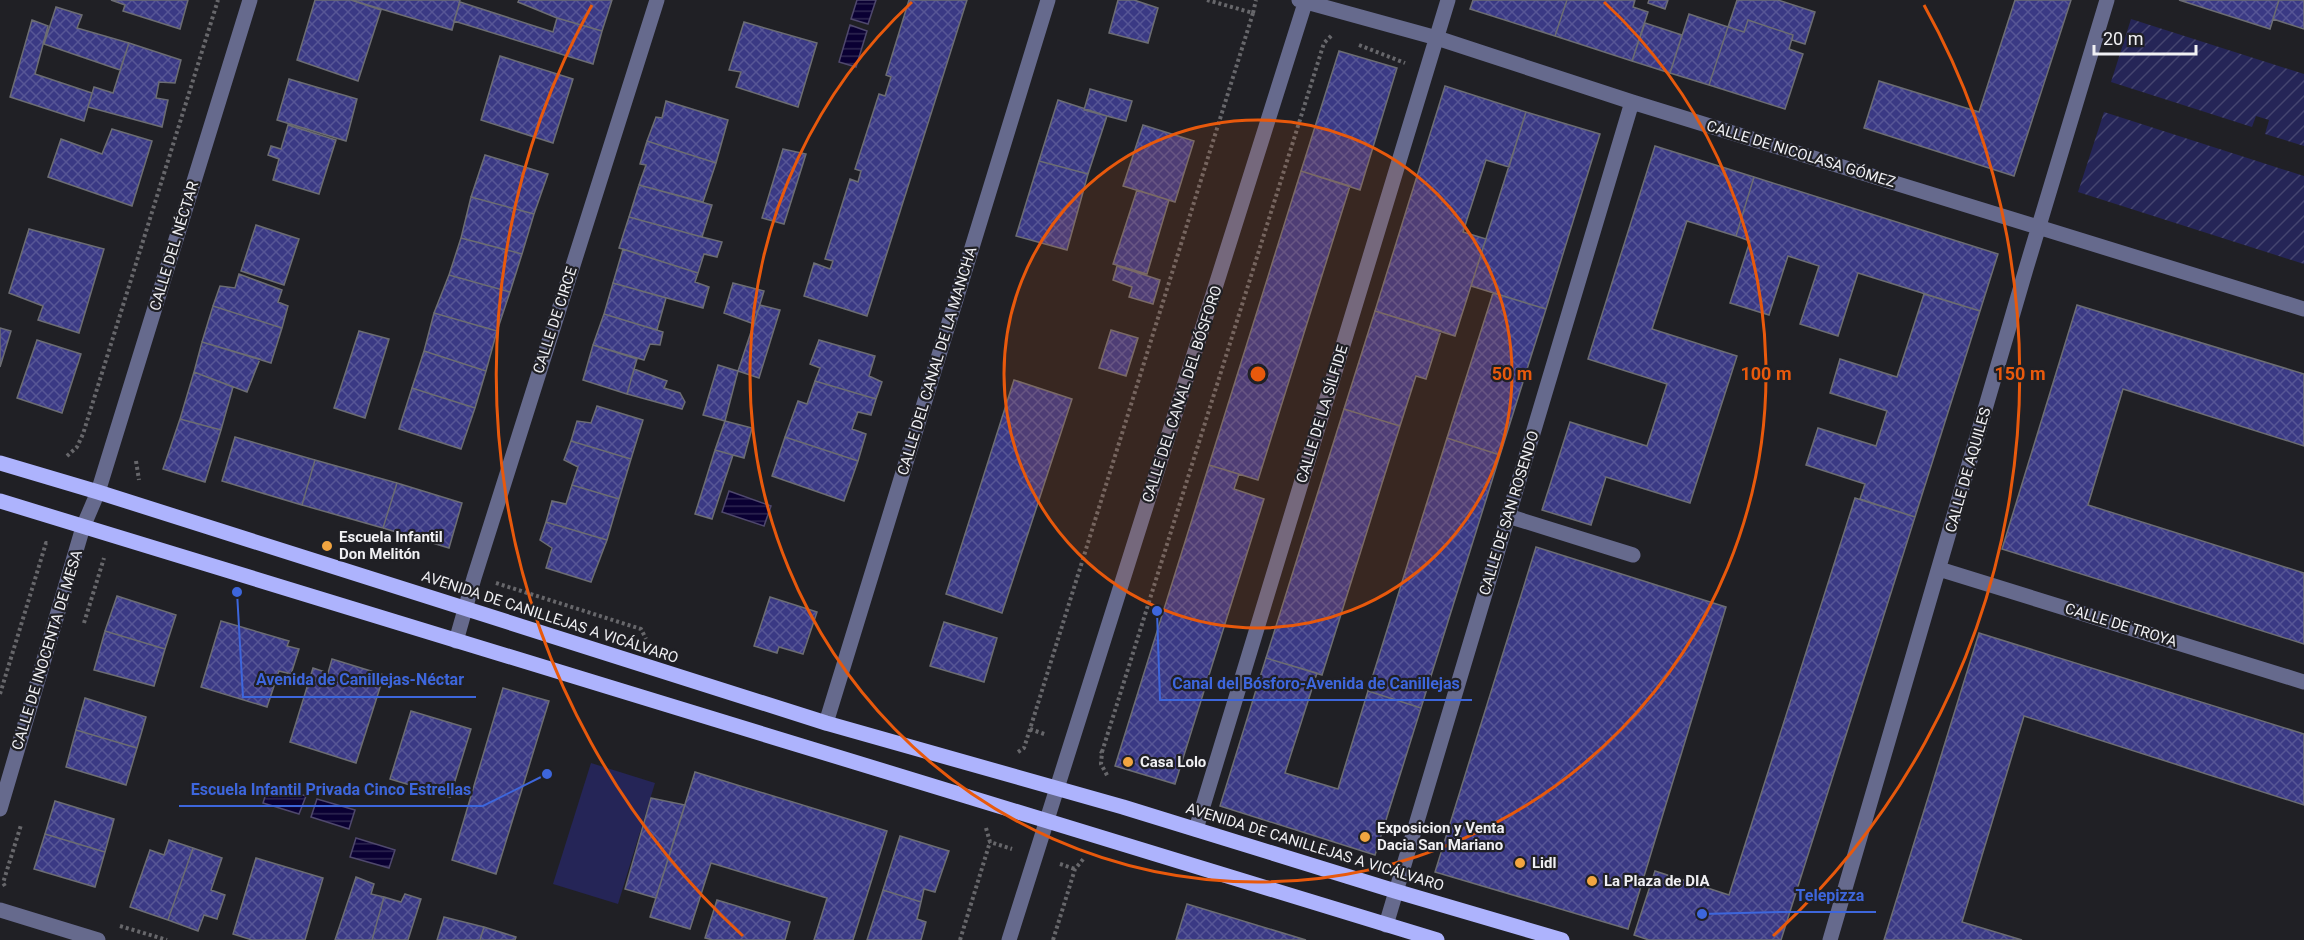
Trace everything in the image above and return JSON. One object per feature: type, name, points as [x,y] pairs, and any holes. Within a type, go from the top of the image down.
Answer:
[{"type":"main road","name":"AVENIDA DE CANILLEJAS A VICÁLVARO","points":[[0,463],[826,723],[1057,788],[1562,940]]},
{"type":"main road","points":[[0,501],[1437,940]]},
{"type":"street","name":"CALLE DEL NÉCTAR","points":[[98,492],[250,0]]},
{"type":"street","name":"CALLE DE CIRCE","points":[[456,641],[464,608],[657,0]]},
{"type":"street","name":"CALLE DEL CANAL DE LA MANCHA","points":[[826,723],[1048,0]]},
{"type":"street","name":"CALLE DE LA SÍLFIDE","points":[[1196,829],[1448,0]]},
{"type":"street","name":"CALLE DE AQUILES","points":[[1830,940],[2038,227],[2107,0]]},
{"type":"street","name":"CALLE DE NICOLASA GÓMEZ","points":[[1304,1],[1437,38],[1632,102],[2304,309]]},
{"type":"street","name":"CALLE DEL CANAL DEL BÓSFORO","points":[[1057,788],[1304,1]]},
{"type":"street","name":"CALLE DE SAN ROSENDO","points":[[1386,925],[1632,102]]},
{"type":"street","name":"CALLE DE INOCENTA DE MESA","points":[[0,809],[83,527],[98,492]]},
{"type":"street","points":[[1508,516],[1633,555]]},
{"type":"street","name":"CALLE DE TROYA","points":[[1939,569],[2304,682]]},
{"type":"street","points":[[1009,940],[1057,788]]},
{"type":"street","points":[[0,910],[98,940]]},
{"type":"path","points":[[66,457],[77,447],[82,434],[218,0]]},
{"type":"path","points":[[1207,0],[1253,13]]},
{"type":"path","points":[[1017,753],[1024,748],[1256,0]]},
{"type":"path","points":[[1102,752],[1324,43],[1333,34],[1343,39]]},
{"type":"path","points":[[1354,43],[1426,72]]},
{"type":"path","points":[[0,694],[46,543]]},
{"type":"path","points":[[496,583],[641,629],[648,642]]},
{"type":"path","points":[[960,940],[990,842]]},
{"type":"path","points":[[1053,940],[1076,869],[1085,857],[1096,858]]},
{"type":"shaded area","points":[[857,0],[876,0],[868,24],[851,19]]},
{"type":"shaded area","points":[[2131,19],[2304,74],[2304,146],[2265,134],[2269,120],[2256,116],[2252,127],[2111,82]]},
{"type":"shaded area","points":[[850,25],[867,31],[856,67],[839,62]]},
{"type":"shaded area","points":[[2104,112],[2304,176],[2304,264],[2078,192]]},
{"type":"shaded area","points":[[729,491],[771,506],[764,526],[722,512]]},
{"type":"shaded area","points":[[591,763],[655,783],[618,904],[553,884]]},
{"type":"shaded area","points":[[269,784],[306,796],[299,814],[263,803]]},
{"type":"shaded area","points":[[317,799],[355,810],[349,829],[311,817]]},
{"type":"shaded area","points":[[356,838],[395,850],[389,868],[350,857]]},
{"type":"building","points":[[111,0],[188,0],[180,29],[123,11],[125,5]]},
{"type":"building","points":[[315,0],[351,0],[381,10],[358,81],[297,60]]},
{"type":"building","points":[[351,0],[460,0],[452,30]]},
{"type":"building","points":[[519,0],[612,0],[602,31],[557,18],[518,2]]},
{"type":"building","points":[[909,0],[967,0],[867,316],[804,296],[814,263],[830,269],[833,261],[825,259],[850,179],[858,182],[861,171],[855,169],[879,94],[885,96],[891,77],[886,75]]},
{"type":"building","points":[[1118,0],[1134,0],[1158,8],[1148,43],[1109,33]]},
{"type":"building","points":[[1473,0],[1567,0],[1555,36],[1470,9]]},
{"type":"building","points":[[1567,0],[1635,0],[1633,7],[1648,12],[1632,61],[1555,36]]},
{"type":"building","points":[[1649,0],[1668,0],[1665,9],[1648,3]]},
{"type":"building","points":[[1737,0],[1778,0],[1815,12],[1805,44],[1792,40],[1793,35],[1748,20],[1744,32],[1728,27]]},
{"type":"building","points":[[2015,0],[2071,0],[2014,176],[1864,128],[1879,81],[1979,112]]},
{"type":"building","points":[[2179,0],[2279,0],[2270,29]]},
{"type":"building","points":[[2279,0],[2304,0],[2304,29],[2273,19]]},
{"type":"building","points":[[460,2],[553,32],[557,18],[602,31],[593,64],[454,21]]},
{"type":"building","points":[[56,7],[82,15],[77,28],[129,43],[120,70],[44,44]]},
{"type":"building","points":[[1689,14],[1728,27],[1709,85],[1670,73]]},
{"type":"building","points":[[32,20],[48,26],[35,74],[92,93],[84,121],[10,97]]},
{"type":"building","points":[[1748,20],[1793,35],[1789,49],[1803,54],[1785,109],[1709,85],[1728,27],[1744,32]]},
{"type":"building","points":[[744,22],[817,43],[798,107],[736,87],[741,72],[729,70]]},
{"type":"building","points":[[1645,23],[1682,35],[1670,73],[1632,61]]},
{"type":"building","points":[[129,43],[181,60],[175,83],[159,82],[156,98],[168,100],[162,127],[88,107],[94,87],[113,93]]},
{"type":"building","points":[[1339,51],[1397,68],[1360,190],[1301,171]]},
{"type":"building","points":[[500,56],[573,79],[553,143],[481,120]]},
{"type":"building","points":[[289,79],[357,99],[346,141],[277,120]]},
{"type":"building","points":[[1445,86],[1526,112],[1509,167],[1486,160],[1463,232],[1486,239],[1455,336],[1375,311]]},
{"type":"building","points":[[1090,89],[1132,101],[1126,121],[1084,110]]},
{"type":"building","points":[[1058,100],[1107,116],[1088,174],[1039,161]]},
{"type":"building","points":[[666,101],[728,120],[716,163],[647,141],[656,117],[662,118]]},
{"type":"building","points":[[1526,112],[1600,134],[1546,309],[1471,286]]},
{"type":"building","points":[[288,125],[336,140],[319,194],[273,180],[279,159],[268,155],[271,146],[281,149]]},
{"type":"building","points":[[1143,125],[1194,141],[1175,202],[1123,186]]},
{"type":"building","points":[[112,129],[152,141],[132,206],[48,177],[61,139],[102,154]]},
{"type":"building","points":[[647,141],[716,163],[703,202],[639,185],[646,165],[640,164]]},
{"type":"building","points":[[1655,146],[1754,177],[1736,236],[1687,221],[1652,329],[1737,356],[1690,503],[1606,477],[1591,525],[1542,510],[1570,422],[1647,446],[1667,384],[1588,359]]},
{"type":"building","points":[[783,149],[806,154],[784,224],[762,218]]},
{"type":"building","points":[[485,155],[548,174],[534,214],[471,197]]},
{"type":"building","points":[[1039,161],[1088,174],[1067,250],[1016,236]]},
{"type":"building","points":[[1301,171],[1350,186],[1258,480],[1209,465]]},
{"type":"building","points":[[1754,177],[1998,254],[1980,311],[1858,273],[1838,336],[1800,324],[1819,266],[1788,256],[1769,315],[1730,303],[1750,241],[1736,236]]},
{"type":"building","points":[[639,185],[712,205],[702,237],[629,217]]},
{"type":"building","points":[[1137,190],[1169,200],[1147,274],[1113,264]]},
{"type":"building","points":[[471,197],[534,214],[522,254],[461,238]]},
{"type":"building","points":[[629,217],[722,242],[717,257],[704,254],[698,273],[619,248]]},
{"type":"building","points":[[256,225],[299,239],[284,285],[241,271]]},
{"type":"building","points":[[29,229],[104,249],[79,333],[38,320],[43,306],[9,293]]},
{"type":"building","points":[[461,238],[522,254],[510,292],[449,275]]},
{"type":"building","points":[[623,249],[698,273],[695,282],[709,287],[703,308],[613,283]]},
{"type":"building","points":[[1117,266],[1160,280],[1153,304],[1129,297],[1132,287],[1113,280]]},
{"type":"building","points":[[239,274],[282,290],[278,302],[288,306],[282,328],[213,306],[220,286],[235,288]]},
{"type":"building","points":[[449,275],[510,292],[497,331],[434,313]]},
{"type":"building","points":[[613,283],[666,298],[657,330],[604,314]]},
{"type":"building","points":[[733,283],[764,291],[754,324],[724,313]]},
{"type":"building","points":[[1493,293],[1546,309],[1500,455],[1447,438]]},
{"type":"building","points":[[1924,294],[1980,311],[1915,517],[1860,499],[1865,484],[1806,465],[1818,428],[1876,446],[1887,411],[1830,393],[1840,359],[1897,377]]},
{"type":"building","points":[[760,305],[780,310],[759,378],[738,371]]},
{"type":"building","points":[[2077,305],[2304,374],[2304,446],[2123,389],[2088,505],[2304,573],[2304,644],[2002,549]]},
{"type":"building","points":[[213,306],[282,328],[271,363],[202,342]]},
{"type":"building","points":[[1375,311],[1441,331],[1426,379],[1416,376],[1400,426],[1344,409]]},
{"type":"building","points":[[434,313],[497,331],[486,371],[424,351]]},
{"type":"building","points":[[604,314],[663,332],[660,345],[650,344],[644,360],[593,345]]},
{"type":"building","points":[[0,328],[11,331],[0,367]]},
{"type":"building","points":[[1111,330],[1138,338],[1126,376],[1099,368]]},
{"type":"building","points":[[359,331],[389,339],[365,418],[334,408]]},
{"type":"building","points":[[37,340],[81,354],[62,413],[17,398]]},
{"type":"building","points":[[819,340],[875,356],[869,376],[882,382],[876,399],[815,381],[820,368],[810,364]]},
{"type":"building","points":[[202,342],[260,359],[247,392],[194,372]]},
{"type":"building","points":[[593,345],[637,359],[627,394],[583,380]]},
{"type":"building","points":[[424,351],[486,371],[475,408],[412,388]]},
{"type":"building","points":[[718,365],[738,371],[725,421],[703,415]]},
{"type":"building","points":[[634,369],[667,381],[664,388],[680,393],[685,402],[682,409],[627,394]]},
{"type":"building","points":[[194,372],[233,387],[221,430],[180,419]]},
{"type":"building","points":[[1014,380],[1072,399],[1002,613],[946,594]]},
{"type":"building","points":[[815,381],[876,399],[871,415],[858,412],[852,429],[866,434],[858,461],[785,437],[798,401],[807,404]]},
{"type":"building","points":[[412,388],[475,408],[461,449],[399,429]]},
{"type":"building","points":[[597,406],[643,420],[631,459],[571,441],[577,421],[591,423]]},
{"type":"building","points":[[1344,409],[1400,426],[1322,675],[1266,658]]},
{"type":"building","points":[[180,419],[221,430],[205,482],[163,469]]},
{"type":"building","points":[[725,421],[752,428],[744,458],[715,450]]},
{"type":"building","points":[[235,437],[315,460],[302,505],[222,481]]},
{"type":"building","points":[[785,437],[858,461],[844,501],[772,476]]},
{"type":"building","points":[[1447,438],[1500,455],[1421,708],[1368,691]]},
{"type":"building","points":[[571,441],[631,459],[619,499],[572,485],[578,467],[564,460]]},
{"type":"building","points":[[715,450],[733,455],[712,519],[695,514]]},
{"type":"building","points":[[315,460],[397,483],[383,528],[302,505]]},
{"type":"building","points":[[1209,465],[1239,474],[1234,489],[1264,499],[1175,784],[1115,766]]},
{"type":"building","points":[[397,483],[462,503],[449,548],[383,528]]},
{"type":"building","points":[[572,485],[619,499],[607,540],[546,522],[552,501],[566,504]]},
{"type":"building","points":[[1855,498],[1915,517],[1781,940],[1649,940],[1634,935],[1655,871],[1729,895]]},
{"type":"building","points":[[546,522],[607,540],[591,582],[546,568],[552,548],[540,540]]},
{"type":"building","points":[[1536,547],[1726,607],[1628,929],[1435,872]]},
{"type":"building","points":[[117,596],[176,615],[165,649],[105,631]]},
{"type":"building","points":[[770,597],[817,612],[803,654],[779,647],[777,653],[754,646]]},
{"type":"building","points":[[221,621],[289,641],[287,646],[299,649],[291,674],[279,671],[267,707],[201,687]]},
{"type":"building","points":[[944,622],[997,638],[984,682],[930,666]]},
{"type":"building","points":[[105,631],[165,649],[154,686],[94,670]]},
{"type":"building","points":[[1979,633],[2304,734],[2304,805],[2024,716],[1962,922],[2022,940],[1884,940]]},
{"type":"building","points":[[1266,658],[1317,673],[1285,773],[1338,789],[1368,691],[1421,708],[1375,855],[1220,806]]},
{"type":"building","points":[[332,659],[384,675],[356,763],[290,742],[313,668],[328,673]]},
{"type":"building","points":[[503,688],[549,701],[496,874],[452,860]]},
{"type":"building","points":[[85,698],[146,717],[137,748],[76,730]]},
{"type":"building","points":[[411,711],[471,729],[450,797],[390,779]]},
{"type":"building","points":[[76,730],[137,748],[126,785],[66,767]]},
{"type":"building","points":[[695,772],[887,831],[853,940],[814,940],[827,898],[711,863],[690,929],[650,917]]},
{"type":"building","points":[[651,798],[685,805],[656,898],[625,889]]},
{"type":"building","points":[[55,801],[114,819],[105,852],[45,834]]},
{"type":"building","points":[[45,834],[105,852],[95,887],[34,869]]},
{"type":"building","points":[[900,836],[949,851],[935,892],[924,889],[921,902],[883,890]]},
{"type":"building","points":[[169,840],[193,848],[168,920],[130,907],[150,850],[164,855]]},
{"type":"building","points":[[193,848],[222,858],[211,890],[225,895],[217,919],[204,915],[198,931],[168,920]]},
{"type":"building","points":[[256,858],[323,878],[305,940],[252,940],[233,934]]},
{"type":"building","points":[[356,877],[374,884],[371,894],[384,897],[372,940],[335,940]]},
{"type":"building","points":[[883,890],[921,902],[917,919],[926,922],[921,940],[867,940]]},
{"type":"building","points":[[405,894],[421,899],[408,940],[372,940],[384,897],[401,902]]},
{"type":"building","points":[[717,900],[790,922],[785,940],[705,938]]},
{"type":"building","points":[[1187,904],[1306,940],[1176,940]]},
{"type":"building","points":[[444,917],[484,927],[480,940],[437,940]]},
{"type":"building","points":[[484,927],[516,937],[515,940],[480,940]]},
{"type":"place","name":"Escuela Infantil Don Melitón","points":[[327,546]]},
{"type":"place","name":"Avenida de Canillejas-Néctar","points":[[237,592]]},
{"type":"place","name":"Canal del Bósforo-Avenida de Canillejas","points":[[1157,611]]},
{"type":"place","name":"Casa Lolo","points":[[1128,762]]},
{"type":"place","name":"Escuela Infantil Privada Cinco Estrellas","points":[[547,774]]},
{"type":"place","name":"Exposicion y Venta Dacia San Mariano","points":[[1365,837]]},
{"type":"place","name":"Lidl","points":[[1520,863]]},
{"type":"place","name":"La Plaza de DIA","points":[[1592,881]]},
{"type":"place","name":"Telepizza","points":[[1702,914]]}]
